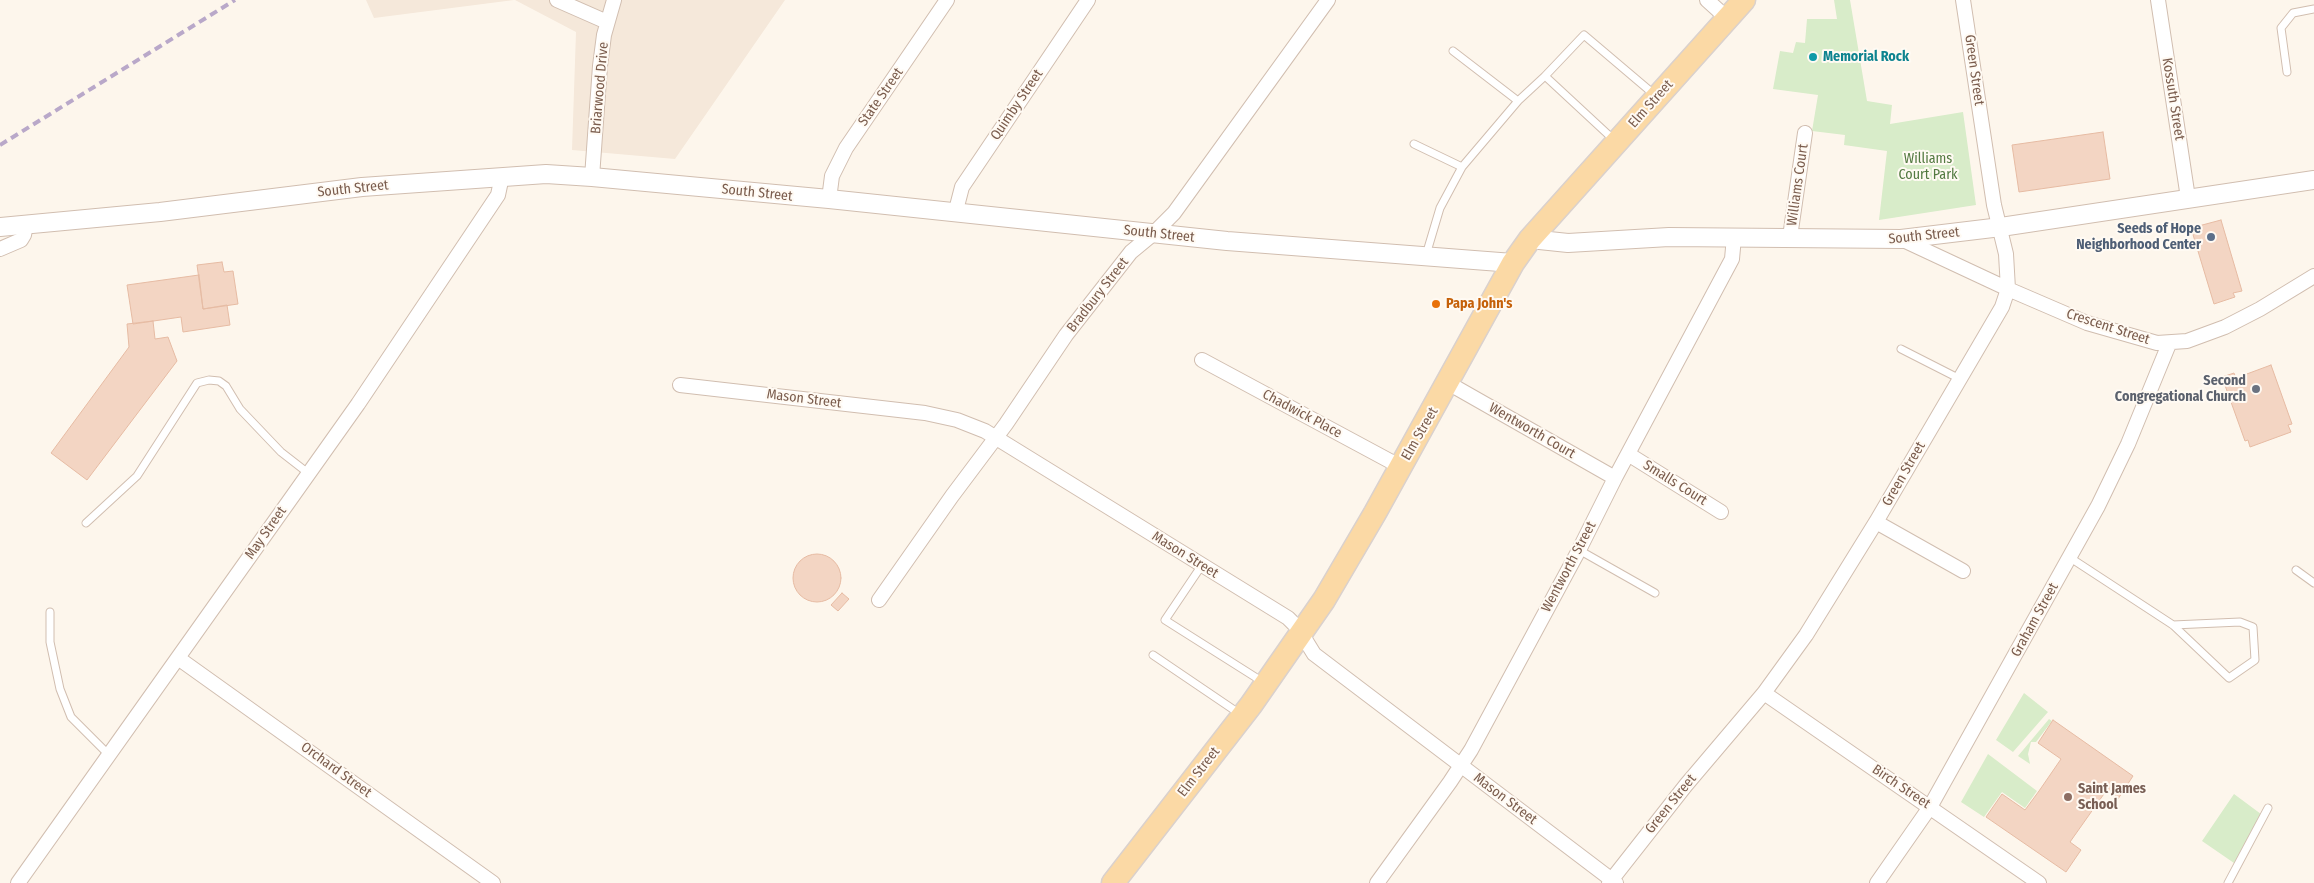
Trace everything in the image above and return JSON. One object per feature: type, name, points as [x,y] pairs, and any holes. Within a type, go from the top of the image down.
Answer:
[{"type":"main road","name":"Elm Street","points":[[1113,883],[1243,716],[1302,633],[1350,557],[1513,263],[1530,239],[1744,0]]},
{"type":"street","points":[[557,0],[607,22]]},
{"type":"street","name":"Briarwood Drive","points":[[592,177],[600,66],[607,22],[614,0]]},
{"type":"street","name":"State Street","points":[[829,199],[832,176],[846,148],[946,0]]},
{"type":"street","name":"Quimby Street","points":[[955,214],[962,187],[1088,0]]},
{"type":"street","name":"Bradbury Street","points":[[879,600],[952,496],[996,438],[1060,342],[1131,252],[1154,233],[1174,212],[1328,0]]},
{"type":"street","points":[[1707,0],[1728,19]]},
{"type":"street","name":"Green Street","points":[[1612,882],[1686,785],[1764,693],[1806,635],[1876,522],[2002,307],[2008,289],[2007,263],[2001,228],[1994,206],[1964,0]]},
{"type":"street","name":"Kossuth Street","points":[[2158,0],[2188,198]]},
{"type":"street","name":"Williams Court","points":[[1790,238],[1805,133]]},
{"type":"street","name":"South Street","points":[[0,227],[362,187],[546,174],[829,199],[955,214],[1154,233],[1513,263]]},
{"type":"street","name":"May Street","points":[[23,881],[109,755],[358,404],[498,195],[502,176]]},
{"type":"street","name":"South Street","points":[[1530,239],[1568,243],[1669,237],[1901,239],[2001,228],[2314,180]]},
{"type":"street","points":[[0,249],[20,240],[24,235],[26,225]]},
{"type":"street","name":"Wentworth Street","points":[[1377,883],[1461,766],[1579,550],[1615,478],[1732,260],[1734,237]]},
{"type":"street","name":"Crescent Street","points":[[1901,239],[2008,289],[2094,326],[2146,341],[2168,344],[2199,338],[2225,327],[2260,309],[2314,276]]},
{"type":"street","name":"Graham Street","points":[[1877,883],[1930,807],[2098,506],[2128,444],[2168,344]]},
{"type":"street","name":"Chadwick Place","points":[[1202,360],[1401,467]]},
{"type":"street","name":"Wentworth Court","points":[[1448,383],[1615,478]]},
{"type":"street","name":"Mason Street","points":[[680,385],[925,413],[965,422],[996,438],[1288,618],[1302,633],[1309,649],[1314,654],[1612,882]]},
{"type":"street","name":"Smalls Court","points":[[1628,454],[1721,512]]},
{"type":"street","points":[[1876,522],[1963,572]]},
{"type":"street","name":"Orchard Street","points":[[178,658],[493,883]]},
{"type":"street","name":"Birch Street","points":[[1764,693],[2039,883]]},
{"type":"lane","points":[[2288,72],[2282,28],[2293,13],[2314,9]]},
{"type":"lane","points":[[1426,256],[1440,208],[1462,167],[1518,101],[1584,35],[1657,97]]},
{"type":"lane","points":[[1453,51],[1518,101]]},
{"type":"lane","points":[[1545,76],[1617,142]]},
{"type":"lane","points":[[1414,144],[1462,167]]},
{"type":"lane","points":[[1901,349],[1960,378]]},
{"type":"lane","points":[[86,523],[137,476],[197,383],[209,380],[219,381],[226,386],[247,416],[281,452],[308,473]]},
{"type":"lane","points":[[1579,550],[1655,593]]},
{"type":"lane","points":[[2069,557],[2174,625],[2229,678],[2255,660],[2253,627],[2240,622],[2174,625]]},
{"type":"lane","points":[[1202,565],[1165,620],[1266,684]]},
{"type":"lane","points":[[2296,570],[2314,583]]},
{"type":"lane","points":[[50,612],[50,642],[60,689],[71,717],[109,755]]},
{"type":"lane","points":[[1153,655],[1243,716]]},
{"type":"lane","points":[[2228,883],[2268,808]]},
{"type":"shaded area","points":[[366,0],[514,0],[374,18]]},
{"type":"shaded area","points":[[515,0],[785,0],[675,159],[572,150],[576,32]]},
{"type":"green space","name":"Williams Court Park","points":[[1834,0],[1850,0],[1867,101],[1892,105],[1890,124],[1963,112],[1976,205],[1879,220],[1887,151],[1844,145],[1845,135],[1812,131],[1818,95],[1773,89],[1780,51],[1793,53],[1796,42],[1805,43],[1807,19],[1837,19]]},
{"type":"green space","points":[[2024,693],[2048,712],[2013,752],[1996,740]]},
{"type":"green space","points":[[2049,719],[2052,721],[2036,742],[2031,742],[2028,754],[2030,764],[2018,756]]},
{"type":"green space","points":[[1988,754],[2037,791],[2025,808],[2002,792],[1984,817],[1961,802]]},
{"type":"green space","points":[[2234,794],[2265,817],[2234,863],[2202,841]]},
{"type":"building","points":[[2103,132],[2110,179],[2019,192],[2012,145]]},
{"type":"building","points":[[2221,220],[2242,291],[2233,293],[2235,297],[2214,304],[2191,228]]},
{"type":"building","points":[[222,262],[224,272],[233,271],[238,304],[203,309],[197,265]]},
{"type":"building","points":[[199,275],[203,309],[227,305],[230,325],[183,332],[181,317],[133,324],[127,285]]},
{"type":"building","points":[[153,321],[155,339],[168,337],[177,361],[87,480],[51,453],[129,347],[127,324]]},
{"type":"building","points":[[2271,365],[2292,424],[2288,425],[2291,432],[2250,447],[2248,440],[2245,441],[2222,377],[2234,373],[2236,378]]},
{"type":"building","points":[[812,554],[822,554],[831,558],[837,564],[840,569],[840,587],[831,598],[822,602],[812,602],[803,598],[797,592],[793,583],[793,573],[797,564],[803,558]]},
{"type":"building","points":[[842,593],[849,599],[838,611],[831,605]]},
{"type":"building","name":"Saint James School","points":[[2053,720],[2133,776],[2118,799],[2106,791],[2070,842],[2081,850],[2066,872],[1986,817],[2002,794],[2025,810],[2039,791],[2061,759],[2038,743]]},
{"type":"railway","points":[[0,145],[235,0]]},
{"type":"place","name":"Memorial Rock","points":[[1813,57]]},
{"type":"place","name":"Seeds of Hope Neighborhood Center","points":[[2211,237]]},
{"type":"place","name":"Papa John's","points":[[1436,304]]},
{"type":"place","name":"Second Congregational Church","points":[[2256,389]]},
{"type":"place","name":"Saint James School","points":[[2068,797]]}]
